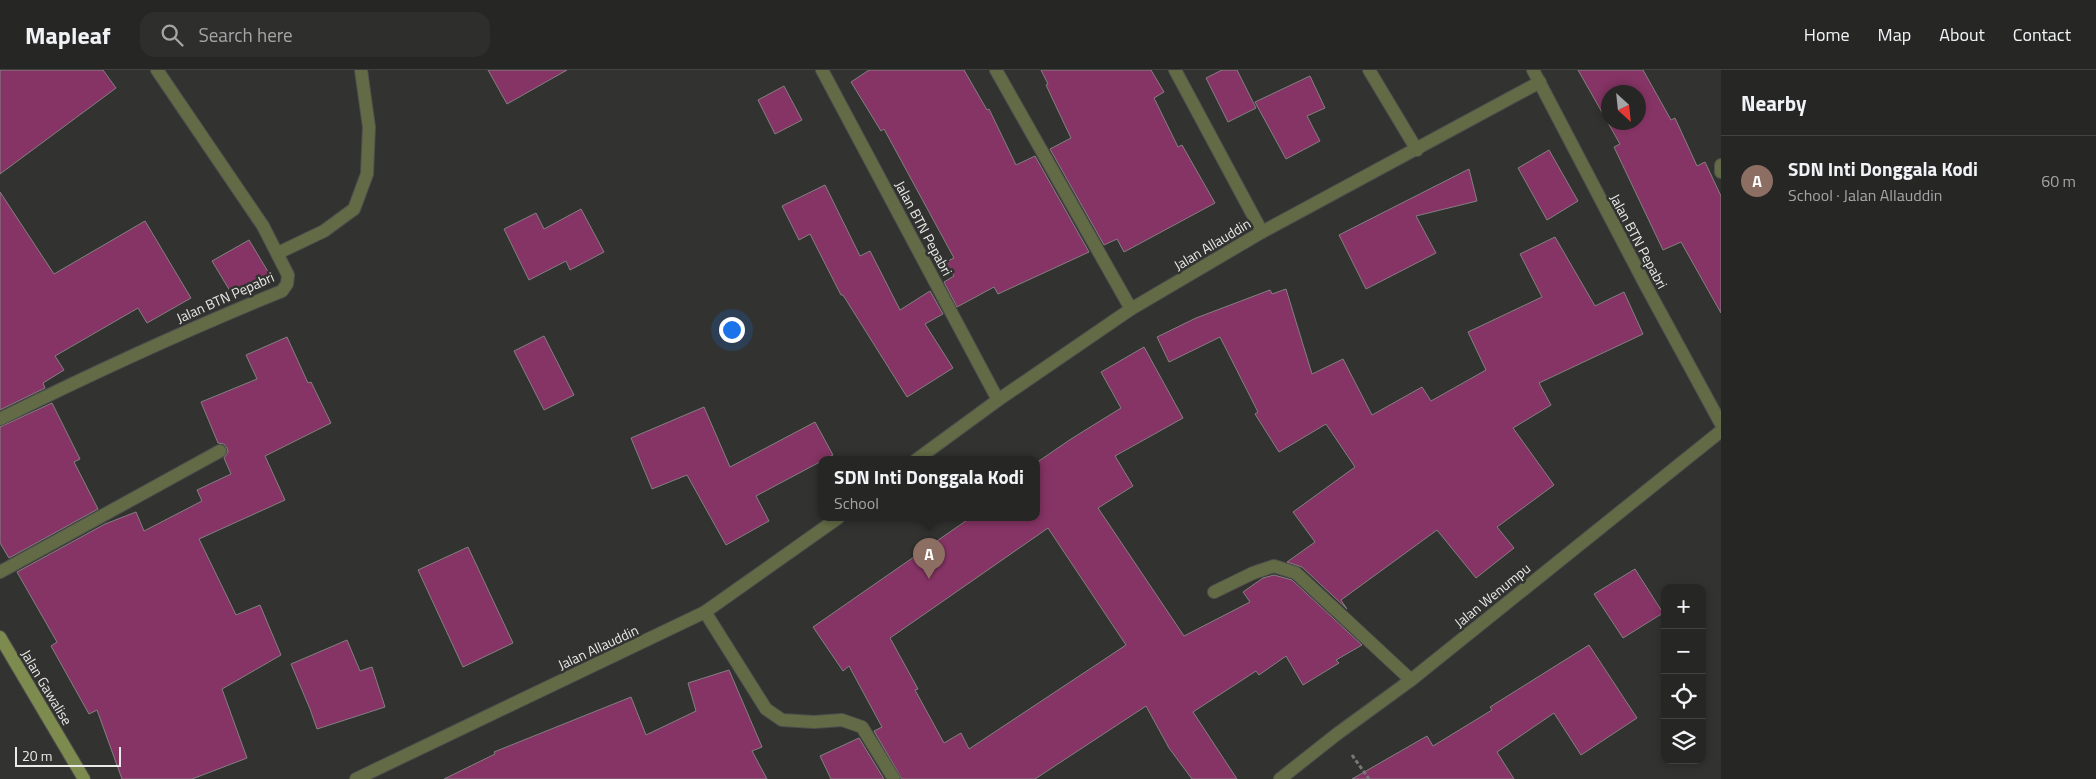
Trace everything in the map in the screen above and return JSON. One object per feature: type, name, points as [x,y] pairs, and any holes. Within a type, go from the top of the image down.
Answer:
[{"type":"street","name":"Jalan BTN Pepabri","points":[[0,419],[147,348],[282,291],[287,284],[288,275],[263,226],[157,70]]},
{"type":"street","points":[[278,253],[324,231],[354,209],[367,174],[369,127],[361,70]]},
{"type":"street","name":"Jalan BTN Pepabri","points":[[822,70],[998,400]]},
{"type":"street","points":[[996,70],[1131,309]]},
{"type":"street","points":[[1175,70],[1262,232]]},
{"type":"street","points":[[1369,70],[1417,150]]},
{"type":"street","name":"Jalan BTN Pepabri","points":[[1533,70],[1646,286],[1721,424]]},
{"type":"street","name":"Jalan Allauddin","points":[[921,456],[998,400],[1131,309],[1262,232],[1540,82]]},
{"type":"street","points":[[1721,164],[1721,172]]},
{"type":"street","name":"Jalan Wenumpu","points":[[1280,779],[1337,734],[1411,680],[1721,431]]},
{"type":"street","points":[[0,572],[220,451]]},
{"type":"street","name":"Jalan Allauddin","points":[[356,779],[705,612],[834,521]]},
{"type":"street","points":[[1214,592],[1253,573],[1274,566],[1296,573],[1411,680]]},
{"type":"street","points":[[705,612],[766,709],[782,720],[814,722],[842,720],[862,727],[894,779]]},
{"type":"street","name":"Jalan Gawalise","points":[[0,637],[84,779]]},
{"type":"building","points":[[0,70],[103,70],[116,88],[0,174]]},
{"type":"building","points":[[488,70],[567,70],[507,104]]},
{"type":"building","points":[[869,70],[964,70],[987,110],[989,109],[1016,165],[1035,156],[1089,252],[998,294],[994,287],[957,307],[944,282],[954,276],[946,262],[954,258],[884,129],[881,131],[851,82]]},
{"type":"building","points":[[1041,70],[1151,70],[1164,92],[1154,98],[1178,147],[1182,145],[1215,203],[1124,252],[1117,239],[1104,245],[1050,149],[1071,138]]},
{"type":"building","points":[[1222,70],[1237,70],[1256,108],[1228,122],[1206,78]]},
{"type":"building","points":[[1578,70],[1643,70],[1671,120],[1675,118],[1697,166],[1705,162],[1721,196],[1721,313],[1681,242],[1663,250],[1614,147],[1620,144],[1612,130],[1646,130],[1646,85],[1601,85],[1601,111]]},
{"type":"building","points":[[1310,76],[1325,108],[1307,116],[1320,141],[1286,159],[1255,102]]},
{"type":"building","points":[[784,86],[802,120],[775,134],[758,100]]},
{"type":"building","points":[[1549,150],[1578,201],[1547,220],[1518,168]]},
{"type":"building","points":[[1469,169],[1477,201],[1416,216],[1436,253],[1366,289],[1339,235]]},
{"type":"building","points":[[825,185],[860,256],[870,251],[900,310],[930,291],[943,314],[925,324],[953,368],[907,397],[843,295],[841,295],[810,234],[799,240],[782,206]]},
{"type":"building","points":[[0,192],[54,274],[145,221],[191,298],[147,323],[138,308],[55,356],[64,370],[43,383],[45,388],[0,410]]},
{"type":"building","points":[[581,209],[604,252],[570,270],[566,261],[529,280],[504,229],[536,213],[544,229]]},
{"type":"building","points":[[1555,237],[1595,306],[1624,292],[1643,334],[1539,383],[1551,405],[1513,428],[1554,485],[1497,527],[1514,548],[1476,578],[1437,530],[1341,600],[1347,609],[1302,567],[1287,562],[1315,542],[1293,512],[1355,467],[1326,424],[1279,452],[1255,414],[1258,412],[1220,337],[1169,362],[1157,337],[1196,318],[1270,290],[1272,294],[1286,289],[1312,374],[1343,359],[1372,415],[1422,387],[1431,401],[1486,370],[1468,332],[1542,297],[1520,254]]},
{"type":"building","points":[[249,240],[270,275],[233,296],[212,261]]},
{"type":"building","points":[[544,336],[574,395],[544,410],[514,351]]},
{"type":"building","points":[[287,337],[308,383],[311,382],[331,423],[265,456],[285,500],[199,539],[236,615],[260,605],[281,655],[222,689],[247,758],[192,779],[122,779],[97,710],[89,714],[51,646],[57,642],[17,572],[105,524],[136,512],[144,531],[202,501],[197,490],[231,474],[224,458],[228,452],[227,448],[224,444],[218,443],[201,402],[257,379],[246,355]]},
{"type":"building","points":[[1144,347],[1183,418],[1115,456],[1133,486],[1098,508],[1184,636],[1250,602],[1243,592],[1263,578],[1274,575],[1292,580],[1362,645],[1336,660],[1339,663],[1303,685],[1286,656],[1259,675],[1256,671],[1193,712],[1237,779],[1192,779],[1169,748],[1146,706],[1035,779],[902,779],[874,731],[882,727],[849,666],[843,671],[813,627],[966,521],[1040,521],[1040,460],[1121,408],[1101,372]],"holes":[[[1048,528],[1126,645],[969,749],[961,733],[944,743],[915,690],[918,689],[890,638]]]},
{"type":"building","points":[[52,403],[80,459],[74,462],[98,509],[9,558],[0,543],[0,427]]},
{"type":"building","points":[[704,407],[730,467],[815,422],[833,455],[818,456],[818,463],[756,496],[769,521],[726,545],[687,475],[652,489],[631,438]]},
{"type":"building","points":[[468,547],[513,643],[463,667],[418,570]]},
{"type":"building","points":[[1635,569],[1661,610],[1661,614],[1623,638],[1594,594]]},
{"type":"building","points":[[347,640],[360,671],[372,667],[385,707],[317,729],[291,664]]},
{"type":"building","points":[[1589,645],[1637,718],[1581,755],[1554,713],[1497,752],[1514,779],[1352,779],[1427,736],[1433,746],[1492,710],[1490,707]]},
{"type":"building","points":[[729,670],[762,747],[752,751],[767,779],[444,779],[495,754],[494,752],[631,697],[646,735],[696,711],[688,683]]},
{"type":"building","points":[[859,738],[884,779],[831,779],[820,756]]},
{"type":"place","name":"SDN Inti Donggala Kodi","points":[[929,579]]}]
